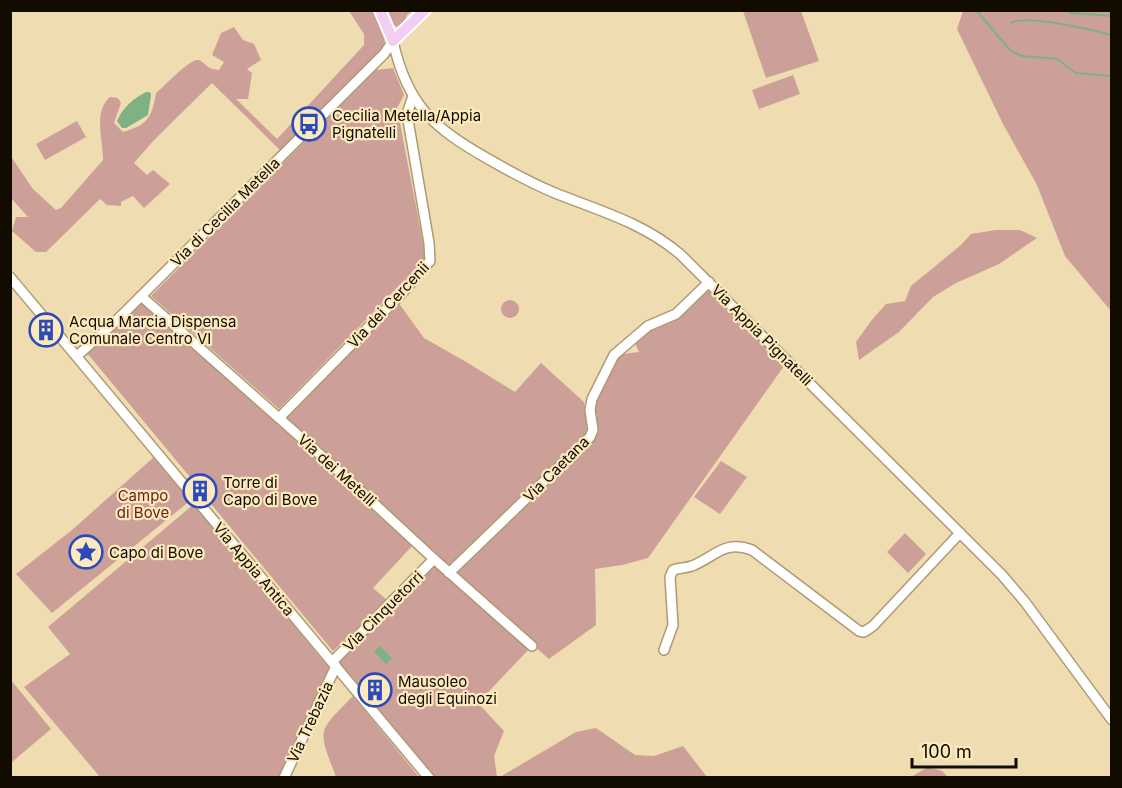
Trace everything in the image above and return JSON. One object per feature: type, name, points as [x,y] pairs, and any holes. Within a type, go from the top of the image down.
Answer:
[{"type":"main road","name":"Via Appia Pignatelli","points":[[380,10],[393,41]]},
{"type":"main road","points":[[393,41],[425,10]]},
{"type":"street","name":"Via Appia Pignatelli","points":[[393,41],[398,61],[413,96],[435,123],[455,139],[498,165],[553,192],[623,218],[650,232],[675,250],[709,282],[1021,597],[1112,720]]},
{"type":"street","name":"Via di Cecilia Metella","points":[[77,356],[104,333],[372,66],[393,41]]},
{"type":"street","points":[[372,66],[398,61]]},
{"type":"street","name":"Via dei Cercenii","points":[[279,418],[402,293],[430,261],[407,114],[413,96]]},
{"type":"street","name":"Via Appia Antica","points":[[10,277],[429,777]]},
{"type":"street","name":"Via Caetana","points":[[449,573],[590,437],[593,430],[590,410],[592,399],[617,352],[648,326],[676,314],[709,282]]},
{"type":"street","name":"Via dei Metelli","points":[[141,296],[532,646]]},
{"type":"street","points":[[664,650],[673,625],[670,577],[673,570],[690,567],[728,546],[743,546],[760,555],[859,631],[864,632],[873,626],[960,533]]},
{"type":"street","name":"Via Cinquetorri","points":[[334,664],[434,559]]},
{"type":"street","name":"Via Trebazia","points":[[284,777],[334,664]]},
{"type":"green space","points":[[349,11],[377,11],[386,30],[384,48],[282,152],[212,83],[134,163],[147,175],[153,170],[170,184],[144,208],[133,196],[121,202],[121,206],[107,205],[100,199],[46,252],[36,252],[12,231],[16,217],[28,217],[11,198],[10,155],[33,189],[56,210],[61,208],[103,160],[100,118],[105,103],[110,97],[118,98],[121,103],[114,123],[123,132],[138,126],[147,119],[153,109],[156,93],[189,64],[198,60],[211,69],[219,70],[224,62],[212,55],[221,33],[234,27],[243,40],[254,44],[261,60],[247,69],[252,73],[248,99],[236,99],[277,139],[364,45],[364,34]]},
{"type":"green space","points":[[385,11],[412,11],[407,15],[405,23],[397,27],[390,23]]},
{"type":"green space","points":[[743,11],[801,11],[819,61],[766,78]]},
{"type":"green space","points":[[963,11],[1111,11],[1111,311],[1065,256],[1037,185],[1003,124],[957,29]]},
{"type":"green space","points":[[393,68],[404,95],[397,108],[426,258],[279,409],[151,296],[376,70]]},
{"type":"green space","points":[[793,75],[800,94],[759,109],[752,90]]},
{"type":"green space","points":[[77,121],[86,137],[45,160],[36,144]]},
{"type":"green space","points":[[996,230],[1020,230],[1037,238],[999,264],[956,283],[933,297],[899,332],[859,360],[856,342],[886,304],[905,301],[911,286],[971,234]]},
{"type":"green space","points":[[707,286],[784,366],[648,558],[595,569],[596,625],[549,659],[449,573],[285,417],[398,302],[424,338],[515,392],[541,363],[584,402],[590,434],[591,413],[614,355],[639,352],[634,341],[654,324],[672,319]]},
{"type":"green space","points":[[141,299],[413,545],[373,588],[387,600],[333,651],[202,493],[204,491],[199,488],[87,353]]},
{"type":"green space","points":[[510,300],[516,303],[519,309],[516,315],[510,318],[504,315],[501,309],[504,303]]},
{"type":"green space","name":"Campo di Bove","points":[[154,457],[191,500],[52,613],[16,574],[72,530]]},
{"type":"green space","points":[[721,461],[747,477],[720,514],[694,497]]},
{"type":"green space","points":[[194,504],[330,669],[281,777],[100,777],[24,687],[70,654],[48,627]]},
{"type":"green space","points":[[905,533],[926,554],[908,573],[887,552]]},
{"type":"green space","points":[[434,564],[529,649],[478,703],[504,731],[494,756],[497,777],[433,777],[336,662]]},
{"type":"green space","points":[[11,680],[51,729],[12,762],[10,761]]},
{"type":"green space","points":[[353,696],[419,777],[336,777],[326,749],[324,732],[332,718]]},
{"type":"green space","points":[[596,728],[635,755],[654,756],[683,746],[707,777],[500,777],[576,732]]},
{"type":"green space","points":[[928,767],[942,771],[948,777],[911,777]]},
{"type":"shaded area","points":[[146,92],[150,92],[151,95],[148,115],[122,128],[117,121],[122,112]]},
{"type":"shaded area","points":[[380,646],[392,658],[386,664],[374,652]]},
{"type":"waterway","points":[[976,10],[1011,51],[1022,56],[1057,59],[1076,73],[1112,76]]},
{"type":"waterway","points":[[1070,13],[1112,16]]},
{"type":"waterway","points":[[1011,23],[1031,20],[1112,35]]},
{"type":"place","name":"Cecilia Metella/Appia Pignatelli","points":[[309,124]]},
{"type":"place","name":"Acqua Marcia Dispensa Comunale Centro VI","points":[[46,330]]},
{"type":"place","name":"Torre di Capo di Bove","points":[[200,491]]},
{"type":"place","name":"Capo di Bove","points":[[86,552]]},
{"type":"place","name":"Mausoleo degli Equinozi","points":[[375,690]]}]
